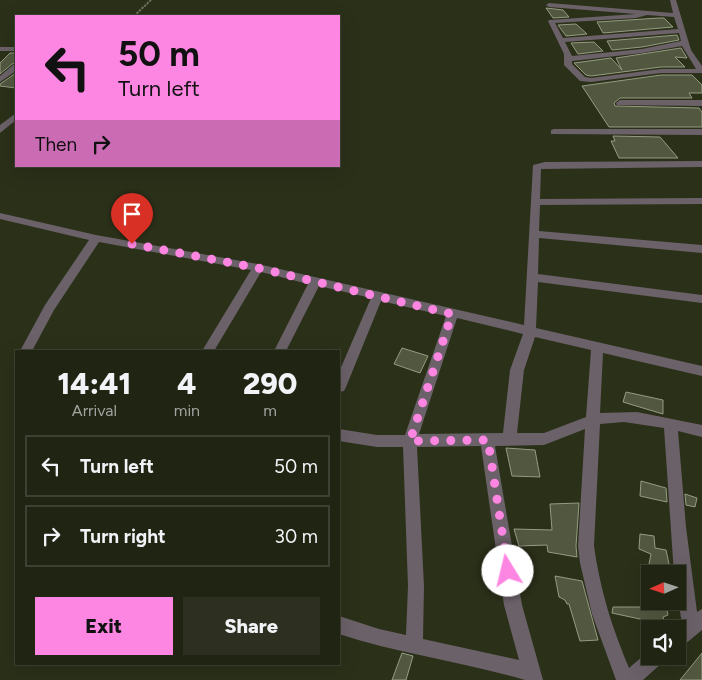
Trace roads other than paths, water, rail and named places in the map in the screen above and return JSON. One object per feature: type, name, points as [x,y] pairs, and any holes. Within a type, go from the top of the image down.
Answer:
[{"type":"street","points":[[673,0],[684,43],[702,71]]},
{"type":"street","points":[[549,5],[678,15]]},
{"type":"street","points":[[649,12],[636,16],[552,20],[568,54],[570,68],[582,78],[588,80],[661,71],[702,71]]},
{"type":"street","points":[[560,40],[681,31]]},
{"type":"street","points":[[568,59],[642,51],[684,43]]},
{"type":"street","points":[[0,49],[15,49]]},
{"type":"street","points":[[0,68],[15,68]]},
{"type":"street","points":[[0,80],[15,69]]},
{"type":"street","points":[[620,103],[702,103]]},
{"type":"street","points":[[0,130],[15,117]]},
{"type":"street","points":[[554,132],[702,132]]},
{"type":"street","points":[[509,439],[517,370],[530,333],[536,167],[540,165],[702,164]]},
{"type":"street","points":[[535,202],[702,201]]},
{"type":"street","points":[[0,216],[96,238],[258,268],[530,333],[702,371]]},
{"type":"street","points":[[534,234],[702,249]]},
{"type":"street","points":[[27,350],[49,308],[96,238]]},
{"type":"street","points":[[209,350],[258,268]]},
{"type":"street","points":[[532,277],[702,299]]},
{"type":"street","points":[[281,350],[315,282]]},
{"type":"street","points":[[340,386],[377,297]]},
{"type":"street","points":[[414,646],[416,586],[410,441],[452,314]]},
{"type":"street","points":[[597,348],[586,546],[589,573],[610,642],[627,680],[646,665]]},
{"type":"street","points":[[342,438],[377,441],[544,439],[561,435],[594,421],[626,416],[702,431]]},
{"type":"street","points":[[671,424],[676,524],[682,584],[690,629]]},
{"type":"street","points":[[340,625],[380,638],[533,676],[513,605],[488,440]]}]
